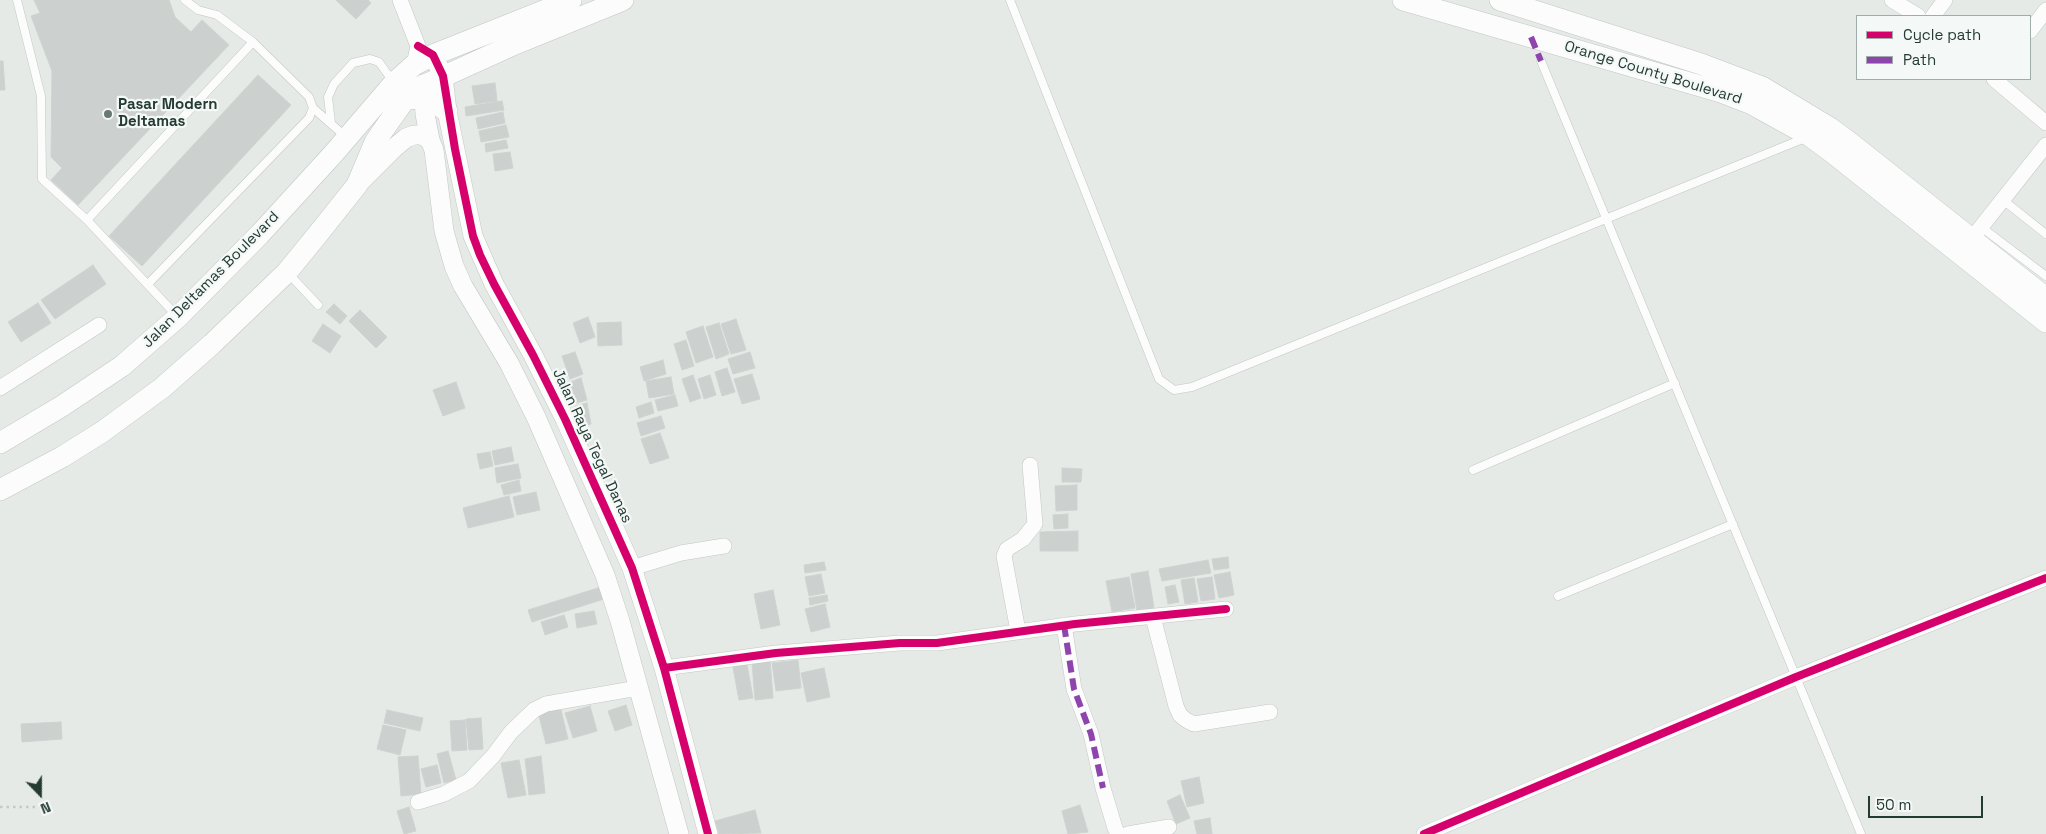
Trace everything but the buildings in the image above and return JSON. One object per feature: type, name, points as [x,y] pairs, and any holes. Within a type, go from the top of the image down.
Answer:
[{"type":"main road","points":[[0,490],[62,457],[102,432],[162,388],[212,344],[286,272],[357,185],[375,142],[413,90],[422,56],[571,0]]},
{"type":"main road","points":[[413,90],[623,0]]},
{"type":"main road","name":"Orange County Boulevard","points":[[1403,0],[1720,92],[1752,104],[1810,136],[1970,240],[2046,322]]},
{"type":"main road","name":"Orange County Boulevard","points":[[1500,0],[1702,64],[1762,87],[1830,128],[2046,298]]},
{"type":"main road","points":[[413,90],[447,111]]},
{"type":"main road","name":"Jalan Deltamas Boulevard","points":[[0,443],[62,406],[122,366],[178,318],[260,234],[341,146],[376,104],[413,90]]},
{"type":"main road","points":[[341,146],[355,159],[358,167],[357,185]]},
{"type":"street","points":[[400,0],[422,56]]},
{"type":"street","points":[[1892,0],[1916,15]]},
{"type":"street","points":[[1934,15],[1946,0]]},
{"type":"street","points":[[2031,30],[2046,10]]},
{"type":"street","name":"Jalan Raya Tegal Danas","points":[[422,56],[443,76],[447,111],[473,236],[480,255],[534,355],[632,568],[664,668],[708,834]]},
{"type":"street","points":[[1995,80],[2046,123]]},
{"type":"street","points":[[413,90],[434,150],[444,231],[454,266],[463,286],[509,362],[536,417],[605,575],[620,621],[679,834]]},
{"type":"street","points":[[357,185],[406,138],[414,135],[430,140]]},
{"type":"street","points":[[1970,240],[2046,145]]},
{"type":"street","points":[[0,388],[99,325]]},
{"type":"street","points":[[1018,631],[1004,556],[1007,550],[1023,539],[1035,524],[1030,465]]},
{"type":"street","points":[[632,568],[681,553],[724,546]]},
{"type":"street","points":[[1424,834],[1796,677],[2046,578]]},
{"type":"street","points":[[664,668],[776,653],[900,643],[945,642],[1064,625],[1226,609]]},
{"type":"street","points":[[620,621],[647,613]]},
{"type":"street","points":[[1153,617],[1176,706],[1180,715],[1186,720],[1194,724],[1270,712]]},
{"type":"street","points":[[1064,625],[1074,689],[1091,734],[1103,788],[1118,834]]},
{"type":"street","points":[[418,802],[444,794],[469,781],[493,756],[511,732],[534,710],[546,704],[638,688]]},
{"type":"street","points":[[1128,834],[1169,827]]},
{"type":"lane","points":[[17,0],[42,96],[41,177],[88,220],[178,318]]},
{"type":"lane","points":[[185,0],[198,10],[217,15],[253,42],[309,97],[313,108],[331,123]]},
{"type":"lane","points":[[1010,0],[1159,379],[1174,390],[1192,387],[1810,136]]},
{"type":"lane","points":[[88,220],[253,42]]},
{"type":"lane","points":[[341,146],[331,123],[328,97],[334,84],[353,63],[370,60],[379,62],[413,90]]},
{"type":"lane","points":[[1541,61],[1861,834]]},
{"type":"lane","points":[[148,284],[309,118],[313,108]]},
{"type":"lane","points":[[2003,200],[2046,234]]},
{"type":"lane","points":[[1970,240],[2046,276]]},
{"type":"lane","points":[[286,272],[318,305]]},
{"type":"lane","points":[[1473,470],[1675,383]]},
{"type":"lane","points":[[1558,596],[1733,524]]},
{"type":"path","points":[[0,807],[48,807]]},
{"type":"marked path","points":[[1531,37],[1541,61]]},
{"type":"marked path","points":[[1064,625],[1074,689],[1091,734],[1103,788]]},
{"type":"cycle path","points":[[418,46],[433,55],[443,76],[455,149],[473,236],[480,255],[565,419],[632,568],[664,668],[708,834]]},
{"type":"cycle path","points":[[1424,834],[1796,677],[2046,578]]},
{"type":"cycle path","points":[[664,668],[776,653],[900,643],[937,643],[1075,624],[1226,609]]},
{"type":"place","name":"Pasar Modern Deltamas","points":[[108,114]]}]
